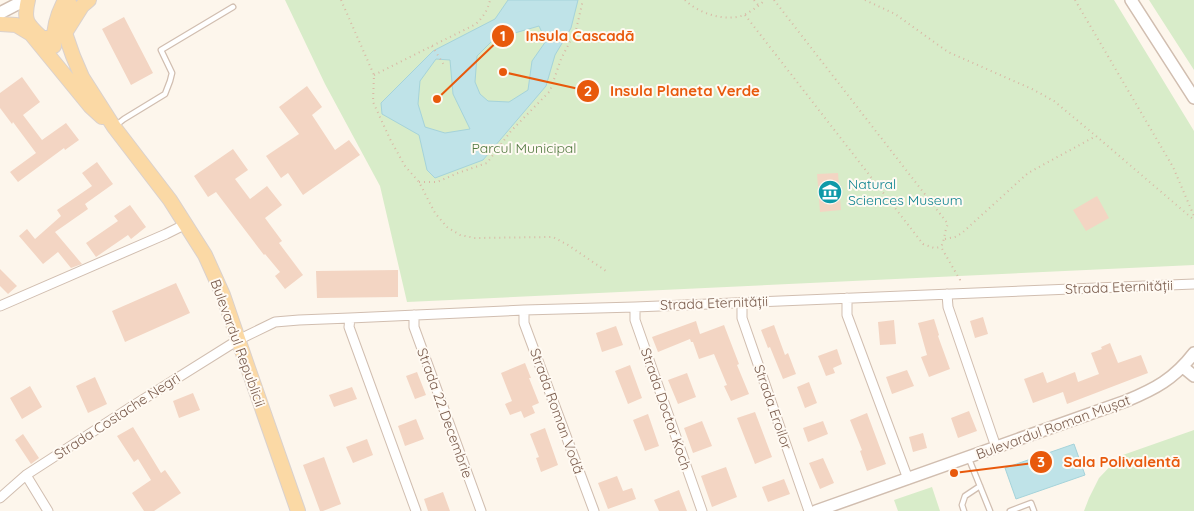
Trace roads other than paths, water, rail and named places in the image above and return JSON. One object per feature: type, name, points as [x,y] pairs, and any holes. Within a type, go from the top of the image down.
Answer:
[{"type":"main road","points":[[25,0],[25,11],[29,29],[90,106],[114,127]]},
{"type":"main road","points":[[60,36],[71,8],[67,0]]},
{"type":"main road","points":[[66,77],[56,59],[54,45],[82,6],[89,0]]},
{"type":"main road","points":[[0,24],[16,25],[29,29],[42,38],[60,36]]},
{"type":"main road","name":"Bulevardul Republicii","points":[[60,36],[73,56],[82,77],[114,127],[170,200],[205,255],[223,295],[298,511]]},
{"type":"street","points":[[0,13],[25,0]]},
{"type":"street","points":[[1131,0],[1194,98]]},
{"type":"street","points":[[0,306],[186,224]]},
{"type":"street","name":"Strada Eternității","points":[[238,340],[275,322],[298,320],[1194,284]]},
{"type":"street","points":[[947,294],[948,306],[996,447]]},
{"type":"street","points":[[847,298],[847,315],[908,479]]},
{"type":"street","name":"Strada Eroilor","points":[[742,302],[742,318],[809,511]]},
{"type":"street","name":"Strada Doctor Koch","points":[[635,306],[635,320],[702,511]]},
{"type":"street","name":"Strada Roman Vodă","points":[[524,310],[524,323],[594,511]]},
{"type":"street","name":"Strada 22 Decembrie","points":[[414,315],[414,326],[481,511]]},
{"type":"street","points":[[350,318],[350,327],[416,511]]},
{"type":"street","name":"Strada Costache Negri","points":[[0,498],[26,475],[238,340]]},
{"type":"street","name":"Bulevardul Roman Mușat","points":[[816,511],[1146,393],[1167,381],[1183,367],[1194,353]]},
{"type":"street","points":[[1183,367],[1194,376]]},
{"type":"street","points":[[26,475],[48,511]]},
{"type":"lane","points":[[114,127],[165,94],[172,72],[161,50],[233,7]]},
{"type":"lane","points":[[969,457],[990,511]]},
{"type":"lane","points":[[964,511],[962,505],[965,496],[980,486]]},
{"type":"lane","points":[[1010,511],[1031,503],[1034,511]]},
{"type":"water","points":[[508,0],[578,0],[571,28],[555,55],[546,86],[483,160],[435,178],[427,170],[419,135],[382,114],[381,103],[433,51],[495,19]],"holes":[[[539,26],[546,41],[532,61],[528,90],[509,102],[488,101],[480,94],[475,82],[477,56],[494,39]],[[436,59],[450,60],[453,94],[470,129],[445,133],[425,127],[418,104],[420,81]]]},
{"type":"water","points":[[1074,444],[1085,475],[1016,499],[1005,468]]},
{"type":"place","name":"Insula Planeta Verde","points":[[503,72]]},
{"type":"place","name":"Insula Cascadă","points":[[437,99]]},
{"type":"place","name":"Natural Sciences Museum","points":[[830,192]]},
{"type":"place","name":"Sala Polivalentă","points":[[954,473]]},
{"type":"park label","name":"Parcul Municipal","points":[[524,148]]}]
